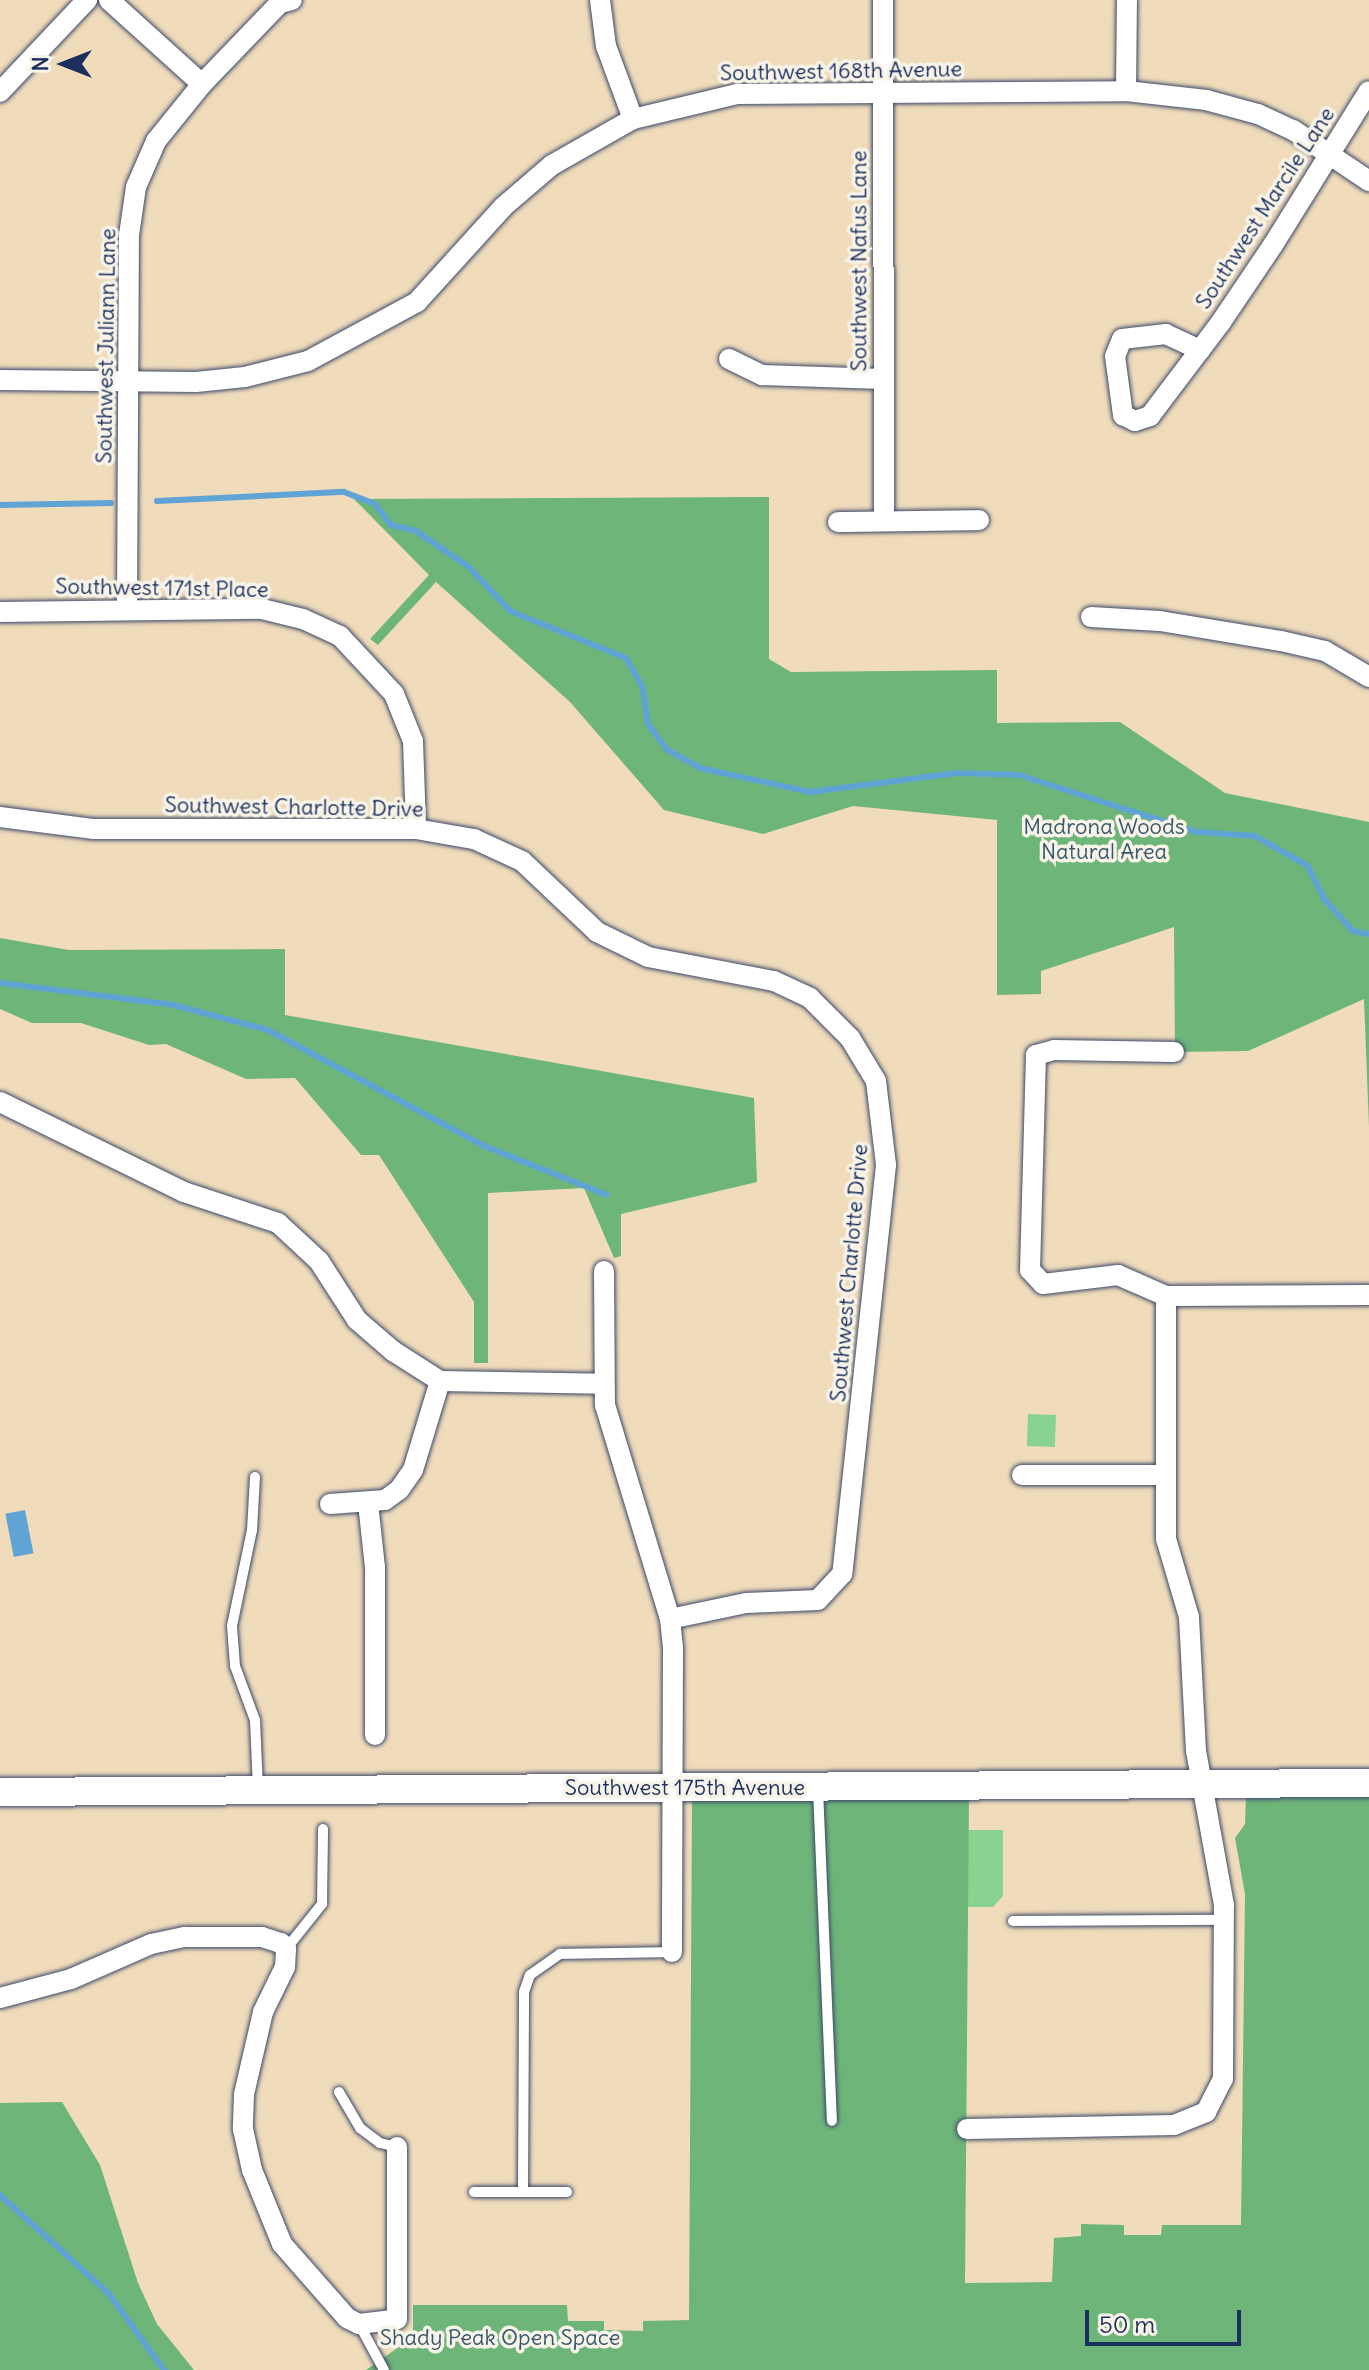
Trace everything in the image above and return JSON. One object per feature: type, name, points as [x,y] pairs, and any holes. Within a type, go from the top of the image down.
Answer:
[{"type":"main road","name":"Southwest 175th Avenue","points":[[0,1792],[1369,1783]]},
{"type":"street","points":[[0,92],[87,0]]},
{"type":"street","points":[[109,0],[202,84]]},
{"type":"street","name":"Southwest Juliann Lane","points":[[127,609],[129,235],[136,187],[156,141],[202,84],[280,3],[292,0]]},
{"type":"street","points":[[600,0],[606,46],[633,119]]},
{"type":"street","name":"Southwest Nafus Lane","points":[[883,0],[884,521]]},
{"type":"street","points":[[1126,91],[1127,0]]},
{"type":"street","name":"Southwest 168th Avenue","points":[[0,380],[128,383],[245,377],[308,361],[364,335],[417,302],[503,207],[552,165],[633,119],[737,94],[1126,91],[1206,100],[1258,114],[1329,153],[1369,181]]},
{"type":"street","name":"Southwest Marcile Lane","points":[[1200,350],[1166,334],[1122,339],[1115,356],[1123,415],[1135,421],[1150,416],[1200,350],[1369,91]]},
{"type":"street","points":[[729,359],[762,375],[883,379]]},
{"type":"street","points":[[838,522],[979,520]]},
{"type":"street","name":"Southwest 171st Place","points":[[0,612],[262,609],[303,619],[340,636],[394,694],[413,741],[416,829]]},
{"type":"street","points":[[1091,617],[1160,621],[1281,641],[1325,651],[1369,677]]},
{"type":"street","name":"Southwest Charlotte Drive","points":[[0,817],[94,829],[416,829],[474,839],[522,861],[597,932],[648,957],[743,973],[810,998],[850,1038],[876,1081],[886,1165],[842,1574],[833,1589],[802,1604],[746,1603],[670,1619]]},
{"type":"street","points":[[1174,1052],[1054,1050],[1036,1055],[1030,1270],[1043,1284],[1118,1275],[1166,1296],[1369,1295]]},
{"type":"street","points":[[0,1102],[184,1192],[278,1223],[319,1261],[357,1320],[393,1351],[440,1381],[604,1384]]},
{"type":"street","points":[[604,1271],[604,1384],[609,1426],[670,1619],[675,1666],[672,1952]]},
{"type":"street","points":[[967,2129],[1164,2125],[1206,2112],[1223,2079],[1225,1920],[1201,1784],[1189,1617],[1166,1539],[1166,1296]]},
{"type":"street","points":[[330,1504],[368,1503],[399,1490],[413,1470],[440,1381]]},
{"type":"street","points":[[1022,1475],[1164,1475]]},
{"type":"street","points":[[368,1503],[375,1567],[375,1735]]},
{"type":"street","points":[[0,1998],[71,1979],[151,1944],[185,1937],[262,1937],[286,1949],[285,1967],[254,2039],[243,2129],[268,2220],[282,2244],[347,2318],[359,2324],[397,2319],[397,2147]]},
{"type":"lane","points":[[255,1477],[252,1530],[232,1626],[235,1666],[255,1720],[258,1792]]},
{"type":"lane","points":[[818,1787],[832,2121]]},
{"type":"lane","points":[[286,1949],[322,1904],[323,1829]]},
{"type":"lane","points":[[1013,1921],[1225,1920]]},
{"type":"lane","points":[[523,2192],[524,1992],[530,1975],[560,1954],[672,1952]]},
{"type":"lane","points":[[339,2092],[360,2128],[380,2143],[397,2147]]},
{"type":"lane","points":[[474,2192],[567,2192]]},
{"type":"lane","points":[[359,2324],[384,2370]]},
{"type":"green space","name":"Madrona Woods Natural Area","points":[[769,497],[769,659],[791,672],[997,670],[997,723],[1120,722],[1225,793],[1369,822],[1369,1127],[1364,999],[1248,1051],[1175,1052],[1174,927],[1041,971],[1041,994],[997,995],[997,820],[853,806],[763,834],[664,810],[570,702],[436,582],[378,645],[370,639],[429,575],[354,499]]},
{"type":"green space","points":[[0,938],[69,950],[285,949],[285,1015],[754,1098],[757,1182],[621,1214],[621,1256],[614,1258],[584,1188],[488,1193],[488,1363],[474,1363],[474,1302],[379,1155],[361,1155],[295,1078],[246,1079],[166,1044],[149,1045],[81,1023],[32,1023],[0,1009]]},
{"type":"green space","points":[[1028,1414],[1056,1415],[1055,1447],[1027,1446]]},
{"type":"green space","name":"Shady Peak Open Space","points":[[1246,1795],[1369,1796],[1369,2370],[366,2370],[413,2337],[413,2305],[567,2305],[568,2321],[604,2321],[604,2330],[643,2331],[643,2321],[689,2320],[692,1799],[969,1796],[965,2283],[1052,2282],[1054,2238],[1081,2236],[1081,2224],[1124,2225],[1124,2235],[1161,2235],[1162,2225],[1241,2225],[1245,1894],[1235,1838],[1245,1824]]},
{"type":"green space","points":[[968,1830],[1003,1830],[1003,1896],[993,1907],[968,1907]]},
{"type":"green space","points":[[62,2102],[100,2165],[138,2283],[157,2324],[194,2370],[0,2370],[0,2103]]},
{"type":"water","points":[[25,1510],[33,1553],[14,1557],[5,1514]]},
{"type":"waterway","points":[[157,501],[344,492],[375,504],[391,525],[416,531],[469,567],[510,611],[626,658],[643,689],[648,724],[666,749],[700,768],[810,792],[957,773],[1019,775],[1197,832],[1255,836],[1308,866],[1324,899],[1353,931],[1369,934]]},
{"type":"waterway","points":[[0,505],[111,503]]},
{"type":"waterway","points":[[0,983],[173,1005],[268,1030],[484,1146],[607,1195]]},
{"type":"waterway","points":[[0,2195],[109,2294],[164,2370]]}]
